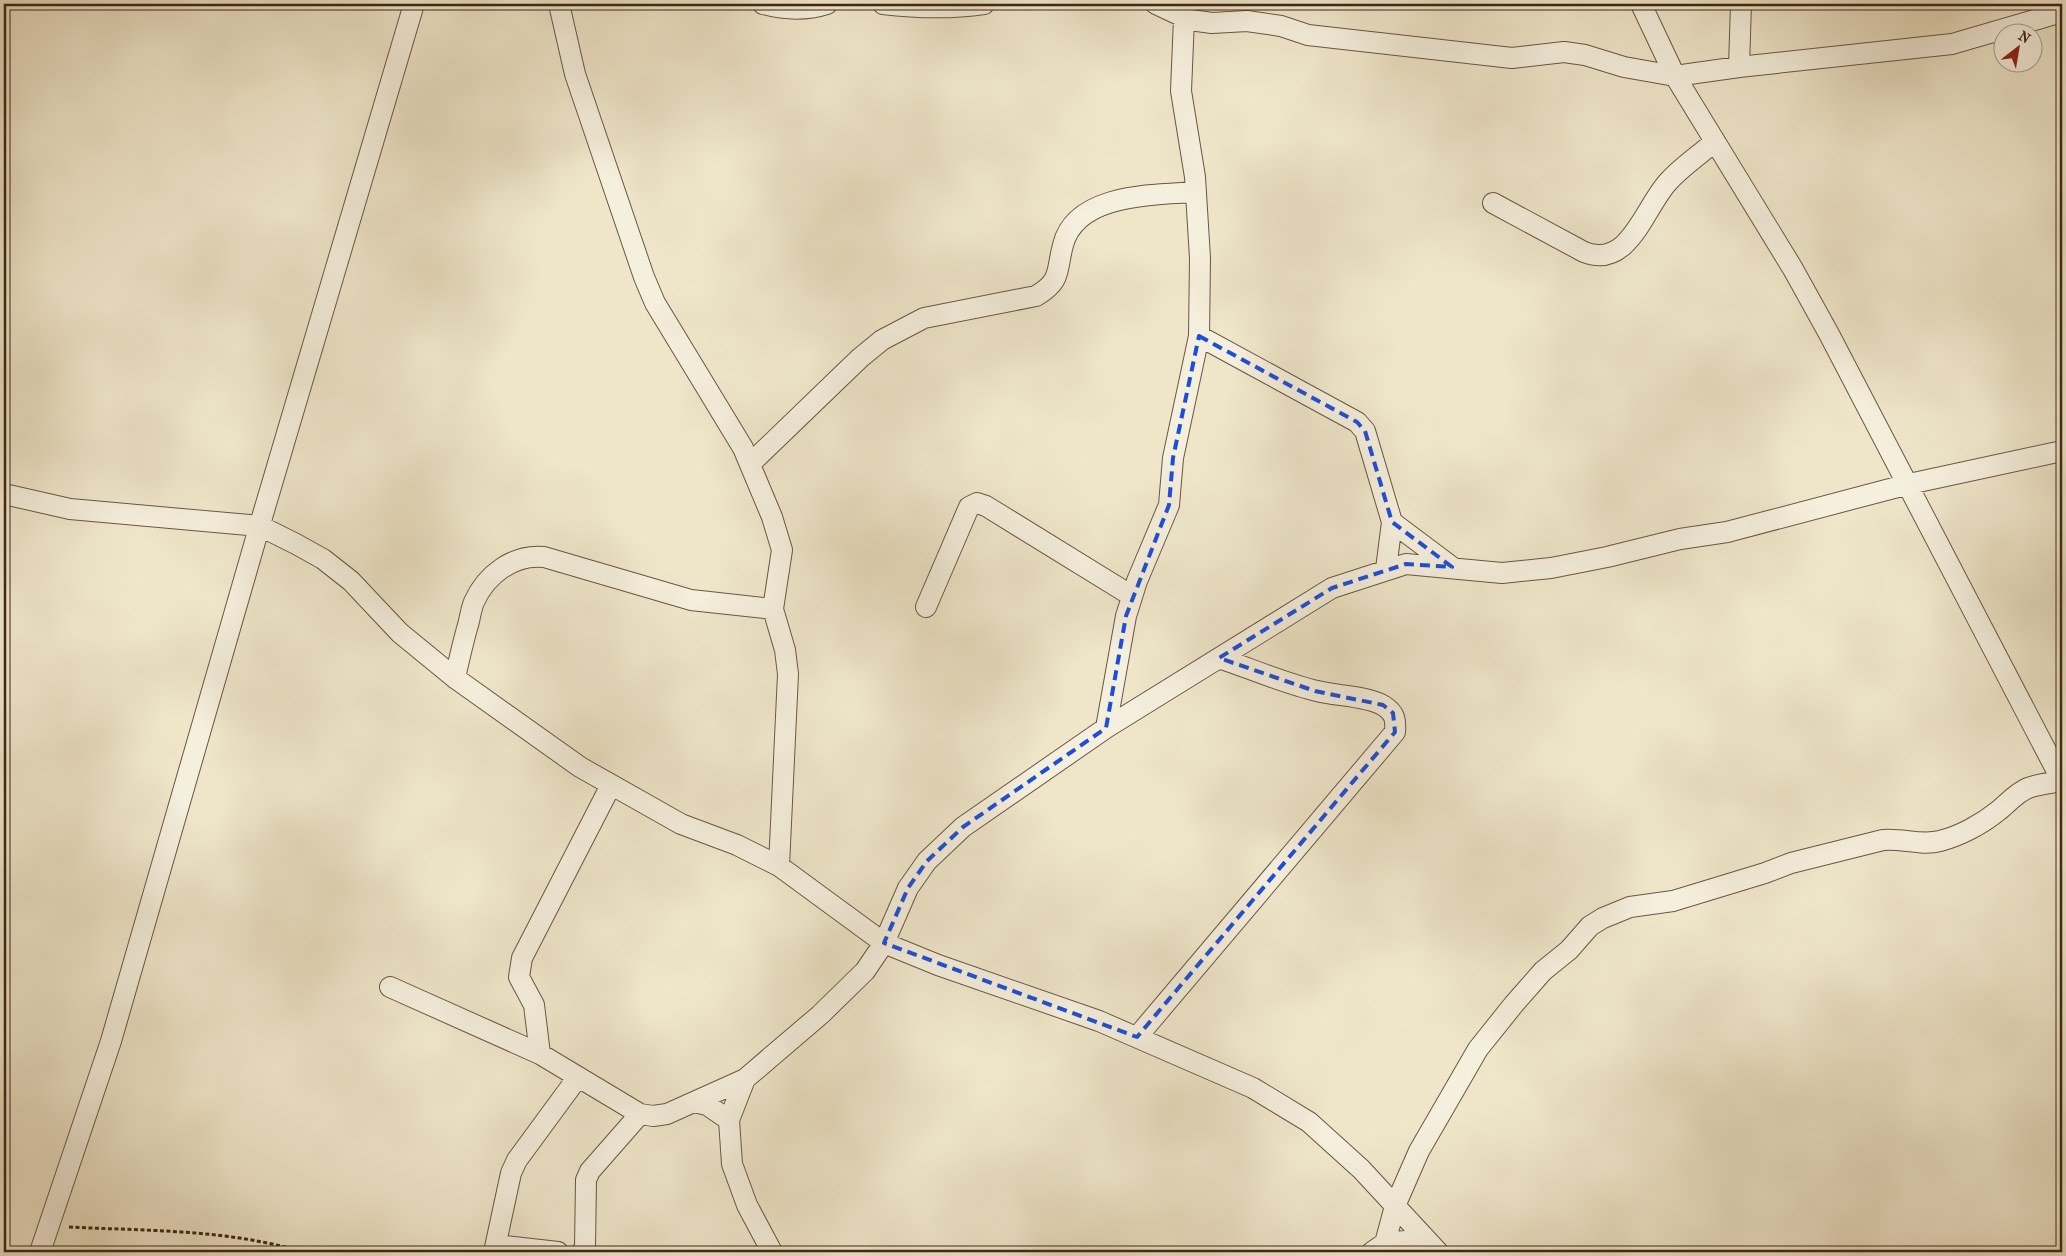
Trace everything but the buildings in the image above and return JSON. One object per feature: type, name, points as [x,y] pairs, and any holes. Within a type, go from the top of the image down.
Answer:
[{"type":"street","points":[[40,1252],[111,1041],[414,4]]},
{"type":"street","points":[[559,4],[575,74],[644,277],[655,303],[743,448],[772,516],[782,550],[773,609],[785,650],[788,674],[779,866]]},
{"type":"street","points":[[763,4],[799,10],[827,4]]},
{"type":"street","points":[[883,4],[955,8],[984,4]]},
{"type":"street","points":[[1156,4],[1184,18],[1212,23],[1247,21],[1280,26],[1308,35],[1512,58],[1564,52],[1592,57],[1624,67],[1675,76],[1739,66],[1952,44],[2062,12]]},
{"type":"street","points":[[1432,1246],[1379,1248],[1419,1151],[1478,1049],[1543,971],[1569,950],[1590,926],[1603,918],[1630,907],[1672,901],[1765,873],[1791,863],[1883,840],[1894,839],[1928,843],[1941,841],[1979,824],[1998,812],[2018,794],[2029,788],[2062,781],[1909,484],[1793,269],[1675,76],[1641,4]]},
{"type":"street","points":[[1739,66],[1741,4]]},
{"type":"street","points":[[1106,728],[1126,616],[1137,581],[1169,505],[1173,458],[1199,336],[1200,258],[1196,192],[1181,91],[1184,18]]},
{"type":"street","points":[[1493,203],[1584,252],[1596,257],[1608,255],[1630,239],[1668,182],[1715,142]]},
{"type":"street","points":[[750,464],[860,358],[882,340],[924,318],[1036,296],[1048,289],[1057,278],[1065,238],[1079,218],[1100,206],[1128,197],[1196,192]]},
{"type":"street","points":[[1199,336],[1357,422],[1365,431],[1392,522],[1386,569]]},
{"type":"street","points":[[390,987],[540,1054],[640,1114],[653,1116],[667,1114],[745,1079],[825,1010],[865,971],[884,943],[908,888],[927,861],[963,827],[1106,728],[1332,588],[1406,564],[1502,572],[1551,568],[1607,557],[1680,539],[1727,532],[1909,484],[2062,451]]},
{"type":"street","points":[[4,494],[70,509],[260,526],[323,559],[351,581],[400,633],[455,678],[580,767],[680,824],[737,845],[779,866],[884,943],[938,965],[1100,1021],[1253,1088],[1309,1122],[1361,1169],[1432,1246]]},
{"type":"street","points":[[926,607],[969,507],[977,503],[986,506],[1132,596]]},
{"type":"street","points":[[1392,522],[1452,567]]},
{"type":"street","points":[[455,678],[473,604],[482,589],[495,572],[531,556],[544,557],[690,600],[773,609]]},
{"type":"street","points":[[1137,1037],[1394,732],[1396,721],[1393,713],[1382,705],[1315,691],[1218,658]]},
{"type":"street","points":[[540,1054],[534,1006],[519,977],[522,958],[611,785]]},
{"type":"street","points":[[558,1252],[495,1249],[511,1172],[517,1160],[578,1077]]},
{"type":"street","points":[[745,1079],[729,1120],[732,1164],[739,1185],[772,1252]]},
{"type":"street","points":[[694,1102],[707,1106],[729,1120]]},
{"type":"street","points":[[582,1252],[585,1247],[586,1180],[590,1171],[640,1114]]},
{"type":"path","points":[[48,1226],[174,1231],[272,1243],[303,1252]]},
{"type":"highlighted area","points":[[1199,336],[1357,422],[1365,431],[1392,522],[1452,567],[1406,564],[1332,588],[1219,658],[1315,691],[1383,705],[1393,713],[1395,732],[1137,1037],[884,943],[908,888],[927,861],[963,827],[1106,728],[1126,616],[1169,505],[1173,458]]}]
